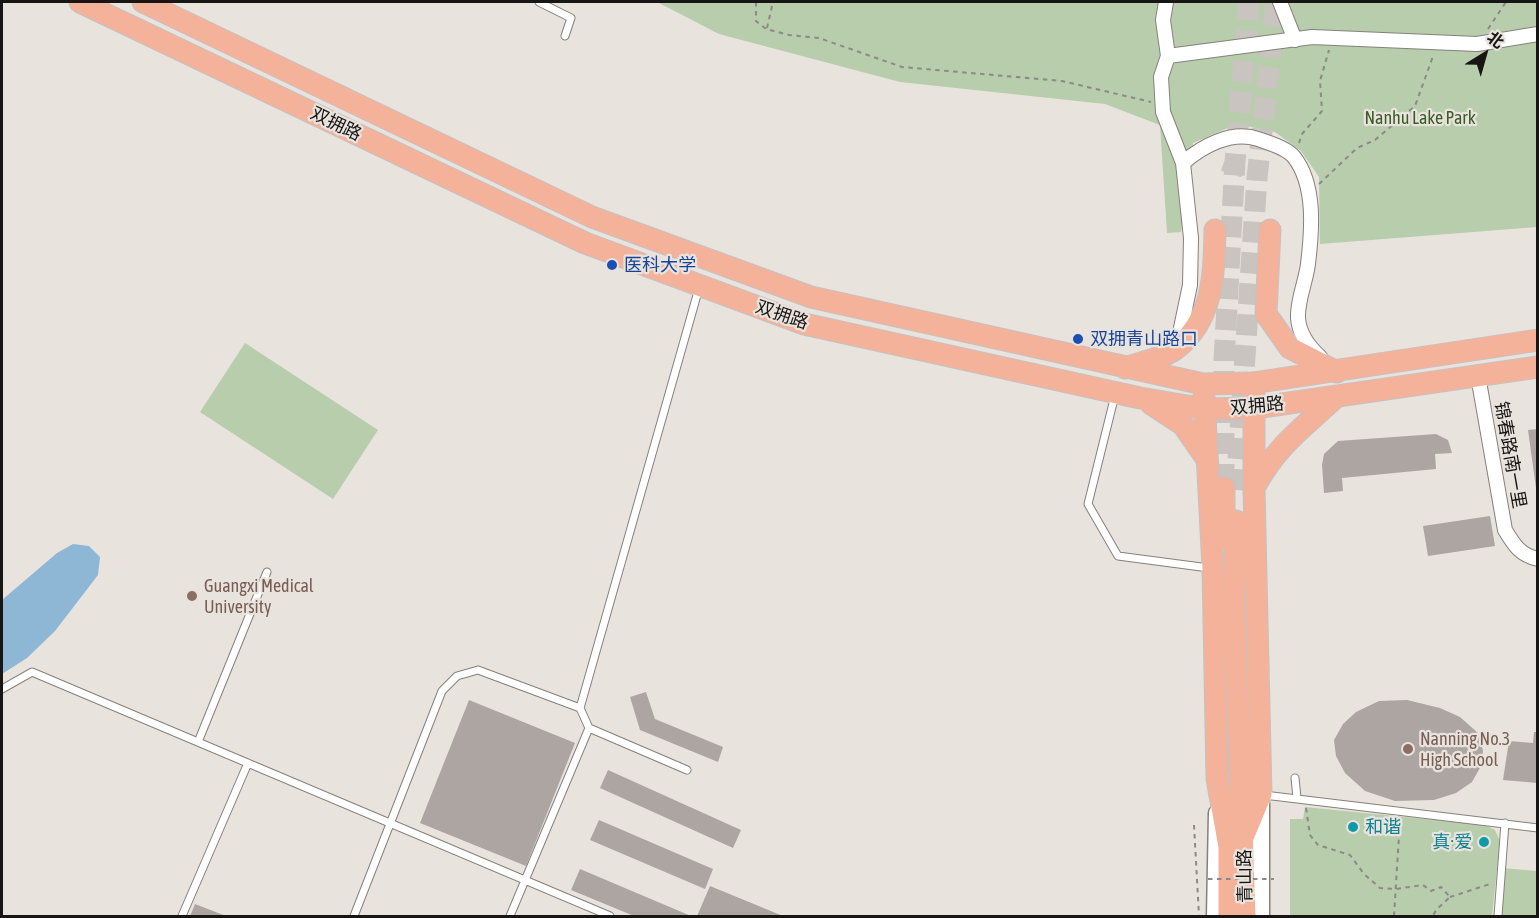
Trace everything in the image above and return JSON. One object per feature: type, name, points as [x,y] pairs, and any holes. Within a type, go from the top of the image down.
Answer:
[{"type":"main road","name":"双拥路","points":[[80,2],[585,243],[804,324],[1140,398],[1205,410],[1255,408],[1538,367]]},
{"type":"main road","name":"双拥路","points":[[143,2],[592,217],[811,297],[1203,384],[1253,383],[1337,372],[1538,340]]},
{"type":"main road","points":[[1125,368],[1176,349],[1203,319],[1214,274],[1215,230]]},
{"type":"main road","points":[[1270,230],[1266,314],[1290,348],[1337,372]]},
{"type":"main road","points":[[1237,841],[1238,489],[1255,408],[1253,383]]},
{"type":"main road","points":[[1203,384],[1213,568],[1217,779],[1237,841]]},
{"type":"main road","points":[[1238,489],[1269,461],[1286,440],[1336,397]]},
{"type":"main road","points":[[1140,398],[1183,425],[1206,458]]},
{"type":"main road","points":[[1237,841],[1261,795],[1238,489]]},
{"type":"main road","name":"青山路","points":[[1229,916],[1237,841]]},
{"type":"main road","name":"青山路","points":[[1237,841],[1245,916]]},
{"type":"street","points":[[1166,2],[1163,20],[1168,56],[1161,77],[1162,112],[1183,163],[1191,238],[1190,273],[1176,349]]},
{"type":"street","points":[[1280,2],[1295,40]]},
{"type":"street","points":[[1168,56],[1295,40],[1333,39],[1477,44],[1538,34]]},
{"type":"street","points":[[1183,163],[1199,149],[1247,135],[1274,145],[1294,156],[1310,192],[1308,264],[1298,318],[1307,345],[1337,372]]},
{"type":"street","name":"锦春路南一里","points":[[1478,376],[1505,530],[1514,546],[1525,556],[1538,559]]},
{"type":"street","points":[[1215,916],[1217,779]]},
{"type":"street","points":[[1261,795],[1259,834],[1261,916]]},
{"type":"lane","points":[[539,2],[571,18],[565,36]]},
{"type":"lane","points":[[687,770],[589,728],[580,708],[699,286]]},
{"type":"lane","points":[[1116,392],[1088,504],[1118,556],[1213,568]]},
{"type":"lane","points":[[198,742],[267,572]]},
{"type":"lane","points":[[354,916],[442,691],[457,676],[478,670],[580,708]]},
{"type":"lane","points":[[2,689],[32,672],[610,916]]},
{"type":"lane","points":[[510,916],[589,728]]},
{"type":"lane","points":[[182,916],[248,763]]},
{"type":"lane","points":[[1295,778],[1300,799]]},
{"type":"lane","points":[[1261,795],[1538,828]]},
{"type":"lane","points":[[1498,916],[1505,823]]},
{"type":"path","points":[[756,2],[756,21],[766,29],[789,35],[819,38],[902,67],[1062,81],[1127,94],[1162,105]]},
{"type":"path","points":[[766,29],[773,2]]},
{"type":"path","points":[[1477,44],[1506,2]]},
{"type":"path","points":[[1294,156],[1302,134],[1322,111],[1320,81],[1333,39]]},
{"type":"path","points":[[1310,192],[1357,148],[1375,140],[1415,106],[1432,59],[1432,43]]},
{"type":"path","points":[[1300,799],[1310,835],[1318,844],[1350,855],[1364,874],[1380,888],[1395,889],[1423,885],[1431,891],[1441,887],[1450,897]]},
{"type":"path","points":[[1394,916],[1401,811]]},
{"type":"path","points":[[1194,825],[1199,916]]},
{"type":"path","points":[[1208,879],[1274,879]]},
{"type":"path","points":[[1433,916],[1450,897],[1501,881]]},
{"type":"green space","name":"Nanhu Lake Park","points":[[657,2],[1537,2],[1537,227],[1320,244],[1319,177],[1301,151],[1275,132],[1237,124],[1193,143],[1181,232],[1167,233],[1160,125],[1105,104],[900,82],[719,34]]},
{"type":"green space","points":[[245,343],[378,430],[333,499],[200,412]]},
{"type":"green space","points":[[1305,807],[1485,825],[1495,830],[1500,841],[1492,916],[1290,916],[1290,819],[1303,819]]},
{"type":"green space","points":[[1502,868],[1537,871],[1537,916],[1498,916]]},
{"type":"water","points":[[73,544],[89,546],[100,557],[98,575],[55,631],[27,658],[2,674],[2,600],[57,553]]},
{"type":"building","points":[[1538,429],[1538,487],[1536,488],[1528,430]]},
{"type":"building","points":[[1436,434],[1448,440],[1452,453],[1435,454],[1436,469],[1342,478],[1343,491],[1324,493],[1322,465],[1324,454],[1338,441]]},
{"type":"building","points":[[1490,516],[1495,546],[1428,556],[1423,526]]},
{"type":"building","points":[[646,692],[655,719],[723,747],[718,762],[640,730],[630,697]]},
{"type":"building","points":[[469,700],[575,743],[526,866],[420,823]]},
{"type":"building","points":[[1407,700],[1440,708],[1460,717],[1478,733],[1483,751],[1481,766],[1472,782],[1456,793],[1434,800],[1395,801],[1365,791],[1345,773],[1336,756],[1334,740],[1343,724],[1356,712],[1379,701]]},
{"type":"building","points":[[1534,732],[1538,732],[1538,783],[1503,780],[1509,741],[1533,743]]},
{"type":"building","points":[[608,770],[741,830],[733,848],[600,788]]},
{"type":"building","points":[[599,820],[713,869],[705,889],[590,840]]},
{"type":"building","points":[[580,869],[691,916],[634,916],[571,890]]},
{"type":"building","points":[[710,886],[783,916],[697,916]]},
{"type":"building","points":[[195,904],[226,916],[190,916]]},
{"type":"tunnel","points":[[1231,174],[1235,162],[1249,2]]},
{"type":"tunnel","points":[[1236,490],[1257,178],[1276,2]]},
{"type":"tunnel","points":[[1224,485],[1224,360],[1235,162]]},
{"type":"place","name":"医科大学","points":[[612,265]]},
{"type":"place","name":"双拥青山路口","points":[[1078,339]]},
{"type":"place","name":"Guangxi Medical University","points":[[192,596]]},
{"type":"place","name":"Nanning No.3 High School","points":[[1408,749]]},
{"type":"place","name":"和谐","points":[[1353,827]]},
{"type":"place","name":"真·爱","points":[[1484,842]]}]
